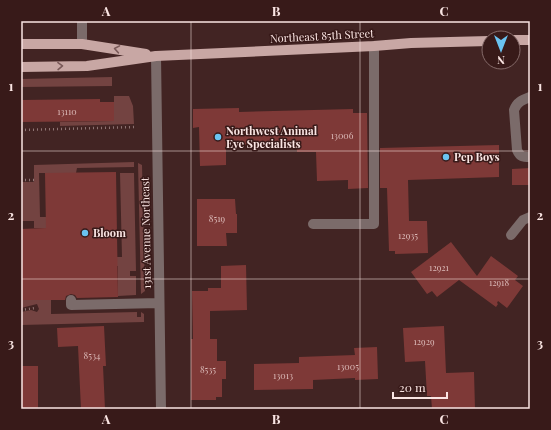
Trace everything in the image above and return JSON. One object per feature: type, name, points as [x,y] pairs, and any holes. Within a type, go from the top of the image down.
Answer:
[{"type":"main road","name":"Northeast 85th Street","points":[[21,67],[87,66],[156,56],[411,43],[481,41]]},
{"type":"main road","name":"Northeast 85th Street","points":[[21,44],[82,44],[156,56]]},
{"type":"street","points":[[82,21],[82,44]]},
{"type":"street","points":[[313,224],[374,224],[374,46]]},
{"type":"street","name":"131st Avenue Northeast","points":[[156,56],[161,409]]},
{"type":"street","points":[[530,97],[520,101],[514,110],[517,150],[522,157],[530,157]]},
{"type":"street","points":[[511,235],[523,220],[530,218]]},
{"type":"street","points":[[71,300],[71,305],[159,303]]},
{"type":"path","points":[[21,130],[136,127]]},
{"type":"path","points":[[21,180],[34,180]]},
{"type":"path","points":[[21,310],[35,308]]},
{"type":"shaded area","points":[[112,77],[112,86],[21,87],[21,79]]},
{"type":"shaded area","points":[[114,96],[129,96],[133,106],[134,124],[60,126],[60,122],[114,121]]},
{"type":"shaded area","points":[[134,162],[134,167],[77,168],[76,173],[39,173],[40,217],[46,217],[46,228],[34,228],[34,221],[21,221],[21,182],[34,182],[34,165]]},
{"type":"shaded area","points":[[138,163],[142,165],[145,291],[141,294]]},
{"type":"shaded area","points":[[120,173],[134,173],[136,271],[130,271],[130,276],[136,276],[136,295],[118,296],[118,266],[115,266],[115,257],[122,257]]},
{"type":"shaded area","points":[[51,295],[51,314],[137,312],[137,317],[141,317],[141,312],[144,314],[144,322],[21,325],[21,312],[31,310],[37,312],[39,309],[37,304],[21,308],[21,300],[33,300]]},
{"type":"building","points":[[100,99],[100,102],[114,102],[114,121],[21,122],[21,100]]},
{"type":"building","points":[[239,108],[239,112],[353,109],[353,113],[367,113],[368,188],[348,189],[348,180],[317,181],[316,152],[297,152],[297,143],[237,145],[237,147],[226,147],[226,165],[200,166],[199,127],[193,128],[193,109]]},
{"type":"building","points":[[499,145],[499,177],[408,180],[409,221],[427,221],[428,253],[395,254],[395,251],[389,251],[387,188],[380,188],[380,148]]},
{"type":"building","points":[[530,168],[530,185],[512,185],[512,169]]},
{"type":"building","name":"Bloom","points":[[116,172],[118,297],[77,298],[75,295],[71,294],[66,296],[65,300],[21,300],[21,229],[46,228],[45,173]]},
{"type":"building","points":[[197,199],[235,199],[237,233],[226,233],[227,246],[197,246]]},
{"type":"building","points":[[451,242],[477,276],[491,256],[518,276],[515,280],[523,286],[507,308],[498,301],[496,307],[459,280],[437,297],[432,291],[427,294],[411,272]]},
{"type":"building","points":[[246,265],[247,310],[210,311],[210,339],[217,339],[217,361],[226,361],[226,379],[222,379],[222,397],[216,397],[216,400],[191,400],[191,339],[193,339],[192,291],[208,291],[208,288],[221,288],[221,266]]},
{"type":"building","points":[[104,326],[106,366],[103,366],[105,409],[81,409],[78,346],[58,347],[57,328]]},
{"type":"building","points":[[444,326],[446,373],[474,372],[475,409],[432,409],[431,396],[427,396],[425,361],[405,362],[403,328]]},
{"type":"building","points":[[377,347],[378,379],[355,380],[355,378],[313,380],[313,389],[254,390],[254,364],[299,363],[299,357],[355,355],[354,348]]},
{"type":"building","points":[[21,366],[38,366],[38,409],[21,409]]},
{"type":"place","name":"Northwest Animal Eye Specialists","points":[[218,137]]},
{"type":"place","name":"Pep Boys","points":[[446,157]]},
{"type":"place","name":"Bloom","points":[[85,233]]}]
